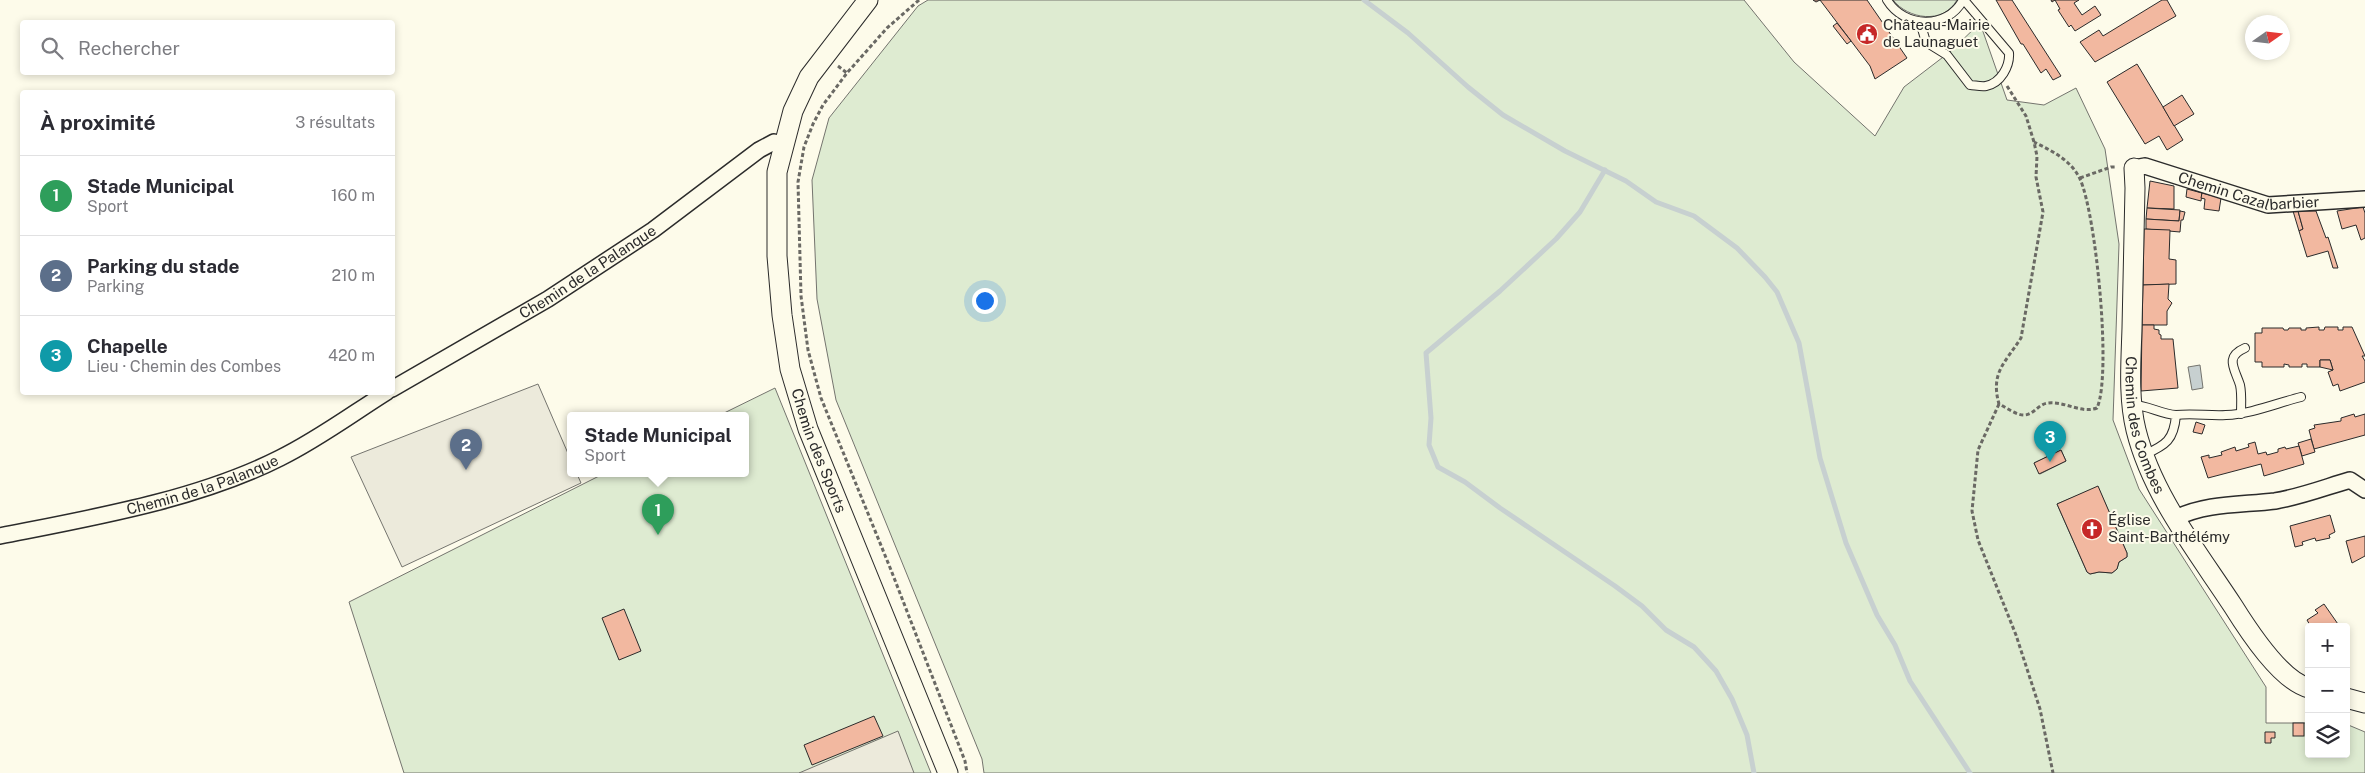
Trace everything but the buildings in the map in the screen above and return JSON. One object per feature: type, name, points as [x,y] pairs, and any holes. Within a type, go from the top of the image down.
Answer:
[{"type":"street","name":"Chemin des Sports","points":[[868,0],[809,77],[794,111],[777,172],[779,285],[790,369],[808,429],[948,773]]},
{"type":"street","name":"Chemin des Sports","points":[[794,111],[880,0]]},
{"type":"street","name":"Chemin de la Palanque","points":[[395,387],[548,299],[653,230],[759,150],[774,142]]},
{"type":"street","name":"Chemin Cazalbarbier","points":[[2134,168],[2145,166],[2268,205],[2365,199]]},
{"type":"street","name":"Chemin des Combes","points":[[2134,168],[2131,405],[2144,454],[2155,482],[2176,518],[2258,641],[2283,671],[2305,687]]},
{"type":"street","name":"Chemin de la Palanque","points":[[0,536],[153,503],[222,482],[281,458],[382,395]]},
{"type":"street","points":[[2176,518],[2184,514],[2224,505],[2277,500],[2350,480],[2365,490]]},
{"type":"street","points":[[2350,699],[2365,703]]},
{"type":"lane","points":[[1888,0],[1892,8],[1905,18],[1920,22],[1936,21],[1951,14],[1964,0],[2009,53],[2010,64],[2001,76],[1986,86],[1970,85],[1947,55],[1926,42],[1920,22]]},
{"type":"lane","points":[[2241,414],[2240,386],[2233,369],[2232,358],[2236,352],[2245,348]]},
{"type":"lane","points":[[2131,405],[2141,405],[2163,414],[2224,415],[2241,414],[2301,396]]},
{"type":"lane","points":[[2144,454],[2168,441],[2174,430],[2176,415]]},
{"type":"path","points":[[919,0],[887,28],[848,73],[823,105],[813,124],[804,147],[798,182],[801,296],[808,350],[820,398],[894,579],[968,772]]},
{"type":"path","points":[[2001,76],[2026,116],[2034,142],[2037,156],[2036,176],[2043,219],[2021,338],[2014,350],[2004,359],[1996,379],[2000,404],[1978,450],[1972,511],[1978,540],[2016,635],[2040,709],[2054,773]]},
{"type":"path","points":[[2000,404],[2024,415],[2049,402],[2090,411],[2097,408],[2103,388],[2100,308],[2094,232],[2080,178],[2062,156],[2034,142]]},
{"type":"path","points":[[2080,178],[2111,167],[2134,168]]},
{"type":"green space","points":[[928,0],[1744,0],[1794,62],[1875,136],[1904,87],[1951,51],[1980,23],[2007,100],[2044,105],[2076,88],[2105,149],[2119,244],[2113,420],[2139,489],[2266,687],[2266,723],[2305,723],[2305,758],[2350,758],[2350,726],[2365,732],[2365,773],[984,773],[982,759],[836,400],[817,299],[812,180],[829,118],[918,6]],"holes":[[[2061,450],[2066,461],[2040,474],[2034,463]],[[2098,487],[2127,553],[2127,557],[2119,562],[2117,569],[2112,573],[2099,572],[2090,574],[2087,572],[2057,504]]]},
{"type":"green space","points":[[1893,0],[1957,0],[1951,8],[1943,13],[1935,16],[1925,16],[1907,12]]},
{"type":"green space","points":[[775,388],[931,773],[404,773],[349,602],[597,477],[749,477],[749,412],[726,412]]},
{"type":"shaded area","points":[[2200,365],[2203,388],[2192,390],[2188,367]]},
{"type":"shaded area","points":[[538,384],[567,451],[567,477],[578,477],[581,483],[402,567],[351,457]]},
{"type":"shaded area","points":[[898,731],[914,773],[799,773]]},
{"type":"waterway","points":[[1364,0],[1408,33],[1468,87],[1503,115],[1565,151],[1626,181],[1656,202],[1694,216],[1737,248],[1777,292],[1799,343],[1820,458],[1846,543],[1877,615],[1895,645],[1910,681],[1970,773]]},
{"type":"waterway","points":[[1605,170],[1580,212],[1556,239],[1500,291],[1426,353],[1431,418],[1429,445],[1438,467],[1465,482],[1615,586],[1642,606],[1666,630],[1694,647],[1716,671],[1732,699],[1747,735],[1754,773]]},
{"type":"place","name":"Château-Mairie de Launaguet","points":[[1867,34]]},
{"type":"place","name":"Chapelle","points":[[2050,462]]},
{"type":"place","name":"Parking du stade","points":[[466,470]]},
{"type":"place","name":"Église Saint-Barthélémy","points":[[2092,529]]},
{"type":"place","name":"Stade Municipal","points":[[658,535]]}]
